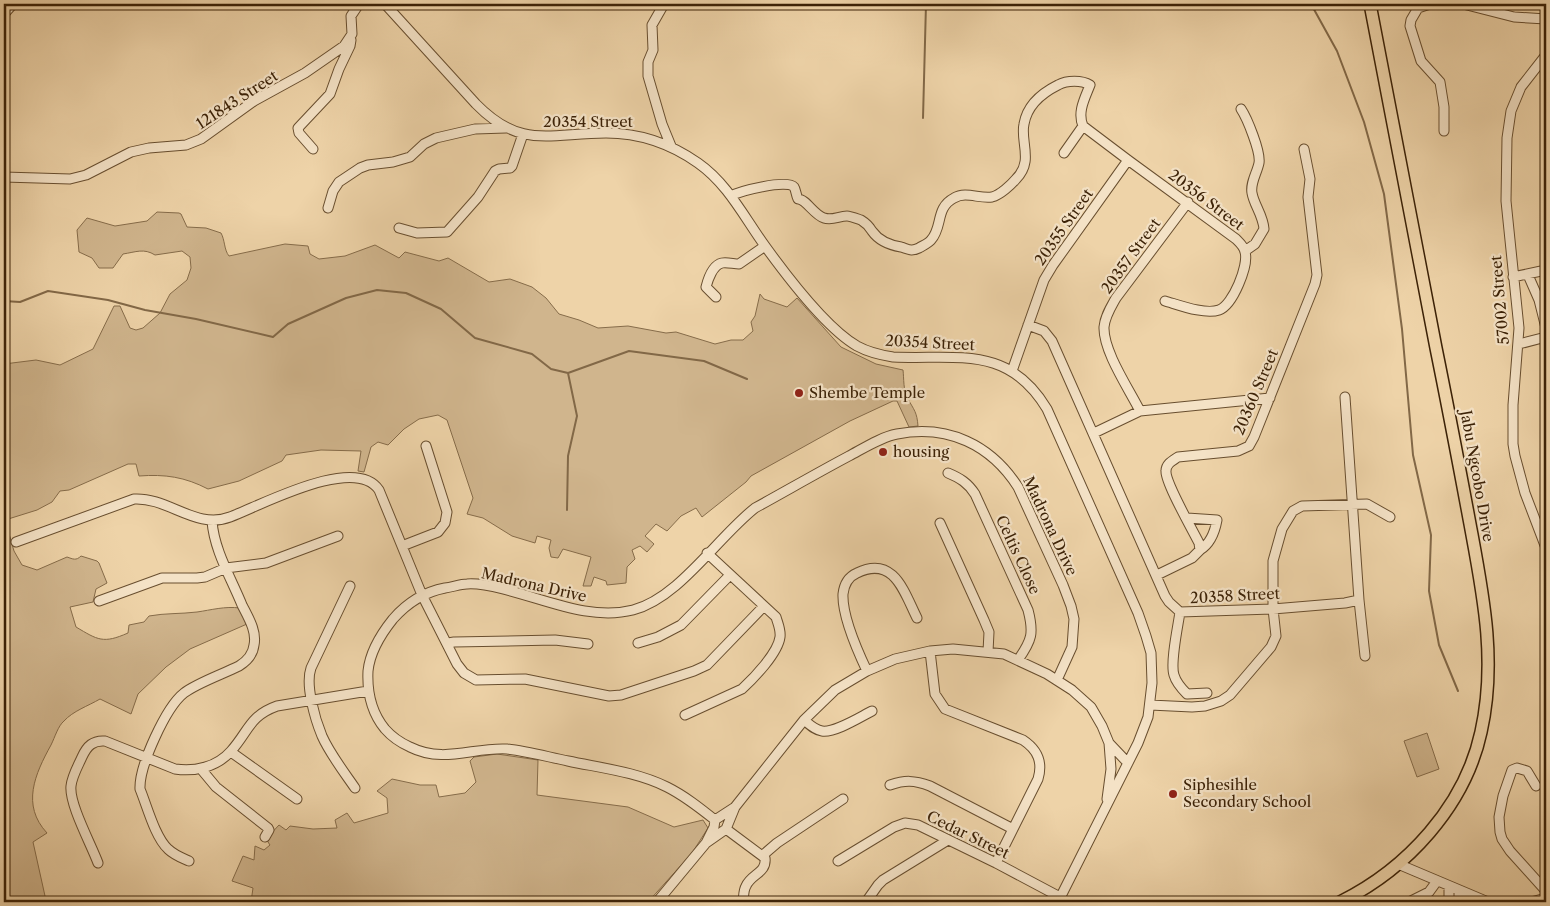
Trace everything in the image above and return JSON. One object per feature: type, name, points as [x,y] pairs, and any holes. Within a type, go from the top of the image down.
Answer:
[{"type":"main road","name":"Jabu Ngcobo Drive","points":[[1340,902],[1376,881],[1398,864],[1433,827],[1453,800],[1464,778],[1481,734],[1488,681],[1489,645],[1480,578],[1451,418],[1370,4]]},
{"type":"street","points":[[4,14],[13,4]]},
{"type":"street","points":[[313,149],[299,133],[298,128],[330,94],[350,46],[351,16],[359,4]]},
{"type":"street","name":"20354 Street","points":[[385,4],[476,104],[490,118],[506,128],[536,136],[619,134],[640,136],[671,146],[700,164],[731,196],[765,246],[790,278],[822,315],[847,340],[857,346],[881,356],[983,359],[1012,371],[1038,393],[1047,409],[1138,614],[1151,653],[1152,684],[1150,705],[1138,743],[1059,900]]},
{"type":"street","points":[[664,4],[652,25],[653,50],[648,62],[648,76],[662,124],[671,146]]},
{"type":"street","points":[[1430,4],[1418,8],[1411,20],[1410,26],[1421,60],[1440,82],[1444,107],[1444,131]]},
{"type":"street","points":[[1463,4],[1514,17],[1546,19]]},
{"type":"street","name":"121843 Street","points":[[4,177],[70,179],[86,175],[131,152],[150,148],[186,145],[197,141],[254,101],[306,73],[344,46],[351,37]]},
{"type":"street","name":"57002 Street","points":[[1546,55],[1518,93],[1510,117],[1507,138],[1506,201],[1519,328],[1513,405],[1513,444],[1525,492],[1546,548]]},
{"type":"street","points":[[731,196],[736,193],[782,184],[792,185],[795,188],[798,199],[804,200],[816,213],[826,219],[846,216],[861,220],[883,242],[911,251],[932,240],[942,209],[950,200],[960,195],[990,197],[1000,192],[1016,179],[1023,168],[1026,157],[1024,124],[1038,97],[1062,83],[1081,82],[1090,84],[1081,109],[1083,126],[1064,153]]},
{"type":"street","points":[[1241,108],[1247,119],[1258,155],[1259,162],[1251,191],[1260,211],[1264,229],[1256,244],[1245,251]]},
{"type":"street","name":"20356 Street","points":[[1083,126],[1236,239],[1245,251],[1246,259],[1242,274],[1231,300],[1223,308],[1212,311],[1165,301]]},
{"type":"street","points":[[328,208],[333,191],[339,182],[360,168],[410,157],[424,144],[436,138],[475,129],[506,128]]},
{"type":"street","points":[[399,228],[417,234],[447,232],[478,197],[495,171],[512,166],[524,134]]},
{"type":"street","name":"20360 Street","points":[[1200,550],[1187,518],[1170,486],[1166,474],[1168,465],[1171,461],[1178,458],[1238,452],[1245,448],[1254,437],[1317,275],[1308,197],[1310,179],[1304,149]]},
{"type":"street","name":"20355 Street","points":[[1012,371],[1044,280],[1128,160]]},
{"type":"street","name":"20357 Street","points":[[1140,411],[1106,346],[1104,325],[1107,314],[1116,298],[1188,202]]},
{"type":"street","points":[[716,297],[706,287],[710,276],[718,265],[724,262],[739,264],[765,246]]},
{"type":"street","points":[[1513,278],[1546,270]]},
{"type":"street","points":[[1528,275],[1539,300],[1546,328]]},
{"type":"street","name":"20358 Street","points":[[1028,325],[1044,331],[1052,341],[1169,602],[1180,612],[1273,609],[1360,600]]},
{"type":"street","points":[[1519,344],[1546,337]]},
{"type":"street","points":[[1345,397],[1365,656]]},
{"type":"street","points":[[1094,433],[1140,411],[1270,398]]},
{"type":"street","name":"Madrona Drive","points":[[763,855],[677,792],[641,777],[508,749],[441,756],[417,751],[399,742],[383,727],[372,708],[368,691],[369,666],[378,641],[400,611],[422,595],[436,590],[467,584],[517,592],[586,612],[611,613],[647,606],[664,596],[739,520],[755,508],[875,443],[896,434],[936,432],[960,438],[995,458],[1018,488],[1063,585],[1074,619],[1072,646],[1057,680]]},
{"type":"street","points":[[402,546],[438,532],[445,523],[447,512],[426,446]]},
{"type":"street","name":"Celtis Close","points":[[948,473],[960,478],[975,494],[1028,610],[1032,624],[1031,638],[1029,645],[1018,660]]},
{"type":"street","points":[[16,542],[134,499],[150,500],[195,517],[212,521],[229,518],[311,484],[360,478],[371,481],[379,490],[422,595],[464,673],[476,680],[525,679],[609,696],[621,695],[707,665],[764,606]]},
{"type":"street","points":[[1150,705],[1192,707],[1205,706],[1221,701],[1230,695],[1274,642],[1276,627],[1273,609],[1273,561],[1282,529],[1292,510],[1302,506],[1366,504],[1390,517]]},
{"type":"street","points":[[1157,574],[1192,558],[1206,546],[1210,539],[1217,520],[1187,518]]},
{"type":"street","points":[[189,861],[168,850],[157,831],[140,789],[140,776],[146,758],[166,715],[178,698],[185,692],[246,662],[252,652],[255,638],[252,626],[215,540],[212,521]]},
{"type":"street","points":[[940,523],[989,632],[988,652]]},
{"type":"street","points":[[99,601],[155,580],[205,577],[226,568],[271,562],[338,536]]},
{"type":"street","points":[[685,715],[742,689],[750,682],[774,651],[780,636],[780,628],[776,617],[707,553]]},
{"type":"street","points":[[867,671],[855,643],[844,602],[843,592],[850,577],[858,572],[874,568],[889,571],[898,582],[917,618]]},
{"type":"street","points":[[638,643],[658,637],[681,625],[730,575]]},
{"type":"street","points":[[350,586],[308,678],[322,736],[355,788]]},
{"type":"street","points":[[1180,612],[1173,672],[1180,686],[1189,694],[1208,693]]},
{"type":"street","points":[[448,644],[454,642],[555,640],[588,644]]},
{"type":"street","points":[[657,902],[804,720],[835,690],[867,671],[895,658],[930,651],[953,649],[1004,654],[1018,660],[1057,680],[1091,707],[1110,743],[1128,763]]},
{"type":"street","points":[[930,651],[935,694],[945,709],[1023,740],[1034,748],[1038,756],[1040,771],[1038,779],[996,863]]},
{"type":"street","points":[[98,863],[71,795],[72,779],[83,754],[90,744],[100,741],[112,743],[175,769],[185,771],[201,769],[214,764],[231,752],[252,721],[264,711],[277,706],[368,691]]},
{"type":"street","points":[[804,720],[817,729],[826,731],[835,729],[872,711]]},
{"type":"street","points":[[1104,812],[1111,769],[1110,743]]},
{"type":"street","points":[[231,752],[298,799]]},
{"type":"street","points":[[1536,786],[1527,771],[1517,768],[1512,770],[1503,796],[1499,825],[1502,838],[1510,851],[1546,891]]},
{"type":"street","points":[[201,769],[216,787],[268,828],[269,832],[265,837]]},
{"type":"street","points":[[890,786],[903,781],[916,781],[930,786],[1012,829]]},
{"type":"street","points":[[743,902],[745,887],[764,868],[765,861],[763,855],[777,843],[843,800]]},
{"type":"street","name":"Cedar Street","points":[[838,861],[894,827],[905,823],[918,824],[996,863],[1059,900]]},
{"type":"street","points":[[866,902],[883,880],[948,840]]},
{"type":"street","points":[[1398,864],[1488,902]]},
{"type":"street","points":[[1409,902],[1429,892],[1437,882]]},
{"type":"street","points":[[1448,902],[1449,886]]},
{"type":"street","points":[[1459,891],[1459,897],[1463,902]]},
{"type":"street","points":[[1530,902],[1546,898]]},
{"type":"shaded area","points":[[157,212],[179,213],[187,227],[206,228],[221,233],[229,256],[285,244],[308,246],[310,254],[319,259],[345,256],[375,245],[399,258],[405,252],[439,261],[448,258],[489,282],[510,279],[532,287],[546,298],[559,314],[598,328],[628,326],[666,333],[676,332],[715,344],[731,340],[743,340],[753,331],[751,322],[755,316],[760,294],[764,299],[787,307],[797,298],[841,347],[876,364],[903,370],[906,396],[916,414],[918,426],[909,427],[897,401],[893,401],[850,421],[751,476],[702,517],[696,508],[681,516],[667,531],[656,524],[645,536],[654,544],[647,552],[640,546],[632,550],[635,559],[627,567],[626,583],[607,585],[606,581],[594,577],[591,586],[583,586],[591,557],[563,549],[558,558],[551,557],[549,548],[551,540],[537,536],[535,543],[512,536],[483,518],[467,514],[473,498],[447,420],[438,415],[419,419],[404,429],[388,445],[378,442],[371,447],[364,472],[358,471],[361,451],[321,450],[286,455],[282,461],[239,481],[208,489],[175,477],[139,476],[136,464],[128,464],[69,490],[60,491],[52,502],[37,510],[5,520],[14,551],[22,565],[37,570],[67,557],[76,559],[81,556],[99,563],[107,583],[96,589],[93,602],[70,607],[76,627],[96,638],[112,639],[128,633],[129,625],[144,622],[149,616],[197,612],[218,608],[240,608],[247,624],[190,649],[166,667],[138,694],[131,714],[100,699],[76,711],[62,723],[40,767],[33,789],[34,812],[47,833],[33,842],[45,896],[50,902],[4,902],[4,364],[36,360],[60,365],[93,349],[114,306],[120,306],[130,328],[136,330],[143,328],[160,313],[170,294],[187,280],[191,268],[190,257],[182,251],[155,255],[140,251],[123,254],[113,268],[99,268],[92,258],[79,252],[77,230],[87,218],[115,226],[147,221]]},
{"type":"shaded area","points":[[1427,733],[1439,769],[1417,777],[1404,741]]},
{"type":"shaded area","points":[[497,754],[538,760],[537,795],[628,807],[674,827],[703,820],[708,828],[692,853],[648,902],[251,902],[253,888],[232,881],[243,856],[254,860],[255,846],[264,850],[270,845],[266,839],[279,825],[286,830],[290,826],[313,829],[337,828],[335,820],[347,813],[354,823],[388,813],[387,798],[377,791],[392,779],[420,785],[436,785],[439,797],[465,793],[476,782],[470,761],[474,757]]},
{"type":"waterway","points":[[923,118],[926,4]]},
{"type":"waterway","points":[[1311,4],[1337,51],[1364,122],[1384,194],[1402,329],[1413,455],[1431,535],[1429,591],[1439,645],[1458,691]]},
{"type":"waterway","points":[[4,301],[20,302],[48,291],[108,300],[145,310],[196,319],[273,337],[288,324],[346,298],[377,290],[406,293],[441,309],[475,338],[532,354],[551,369],[568,373],[629,351],[704,361],[747,379]]},
{"type":"waterway","points":[[567,510],[568,456],[577,416],[568,373]]},
{"type":"place","name":"Shembe Temple","points":[[799,393]]},
{"type":"place","name":"housing","points":[[883,452]]},
{"type":"place","name":"Siphesihle Secondary School","points":[[1173,794]]}]
